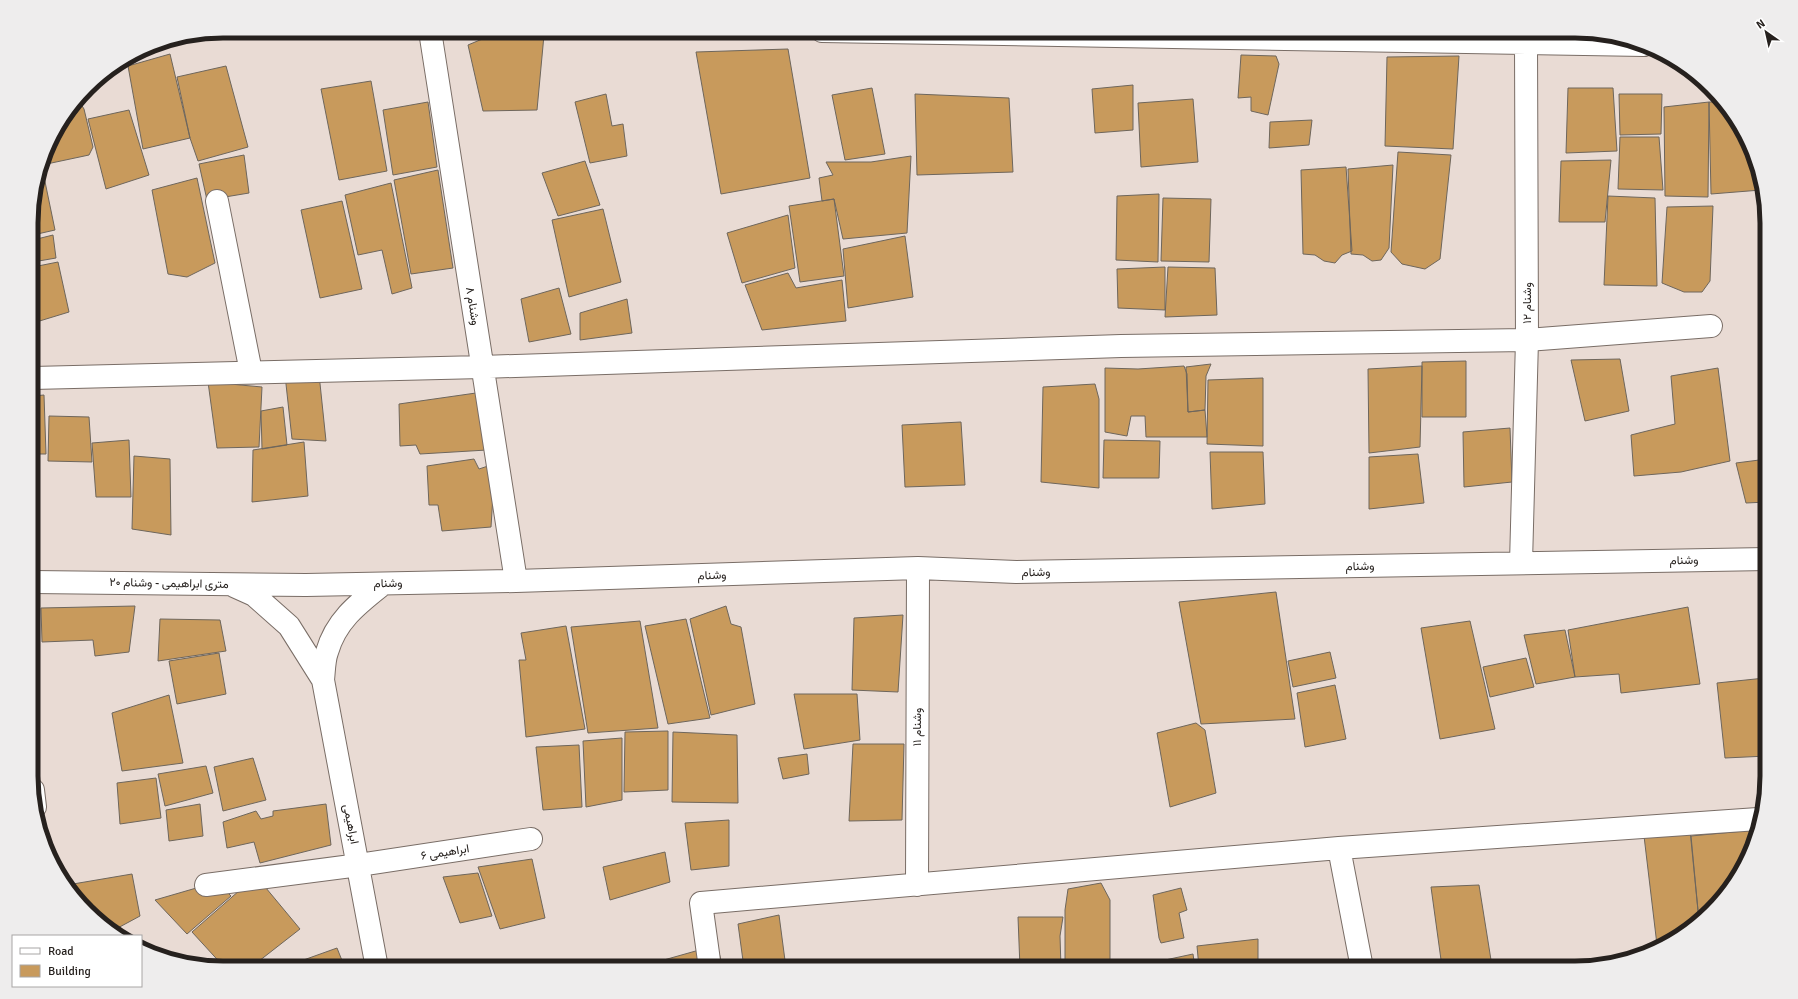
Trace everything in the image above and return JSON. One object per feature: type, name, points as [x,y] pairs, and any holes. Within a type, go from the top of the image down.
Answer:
[{"type":"street","name":"وشنام ۸","points":[[431,38],[516,581]]},
{"type":"street","points":[[1233,38],[1625,45]]},
{"type":"street","name":"وشنام ۱۲","points":[[1521,563],[1527,340],[1526,43]]},
{"type":"street","points":[[218,201],[251,372]]},
{"type":"street","points":[[38,378],[482,367],[1121,346],[1527,340],[1711,326]]},
{"type":"street","name":"وشنام","points":[[306,585],[516,581],[918,568],[1016,572],[1760,558]]},
{"type":"street","name":"وشنام ۱۱","points":[[917,885],[918,568]]},
{"type":"street","name":"۲۰ متری ابراهیمی - وشنام","points":[[38,582],[306,585]]},
{"type":"street","points":[[229,584],[254,595],[289,626],[323,680]]},
{"type":"street","points":[[323,680],[326,652],[337,628],[351,609],[383,584]]},
{"type":"street","name":"ابراهیمی","points":[[323,680],[377,961]]},
{"type":"street","points":[[709,961],[701,903],[1339,848],[1755,819]]},
{"type":"street","name":"ابراهیمی ۶","points":[[206,885],[359,865],[531,839]]},
{"type":"street","points":[[1339,848],[1361,961]]},
{"type":"building","points":[[485,38],[544,38],[537,110],[483,111],[468,45]]},
{"type":"building","points":[[788,49],[810,178],[721,194],[696,52]]},
{"type":"building","points":[[170,54],[190,138],[143,149],[128,66]]},
{"type":"building","points":[[1241,55],[1276,56],[1279,64],[1268,115],[1251,111],[1251,97],[1238,98]]},
{"type":"building","points":[[1459,56],[1453,149],[1385,146],[1387,57]]},
{"type":"building","points":[[226,66],[248,147],[198,161],[190,138],[177,77]]},
{"type":"building","points":[[371,81],[387,171],[339,180],[321,89]]},
{"type":"building","points":[[1133,85],[1133,130],[1095,133],[1092,89]]},
{"type":"building","points":[[872,88],[885,154],[845,160],[832,95]]},
{"type":"building","points":[[1568,88],[1613,88],[1617,151],[1566,153]]},
{"type":"building","points":[[606,94],[612,126],[623,124],[627,156],[590,163],[575,102]]},
{"type":"building","points":[[915,94],[1009,98],[1013,172],[917,175]]},
{"type":"building","points":[[1619,94],[1662,94],[1661,134],[1620,135]]},
{"type":"building","points":[[1193,99],[1198,162],[1141,167],[1138,103]]},
{"type":"building","points":[[428,102],[437,167],[393,175],[383,110]]},
{"type":"building","points":[[1709,102],[1715,102],[1729,120],[1741,141],[1754,175],[1757,190],[1711,194]]},
{"type":"building","points":[[1709,102],[1708,197],[1665,196],[1664,107]]},
{"type":"building","points":[[81,104],[84,109],[93,147],[89,155],[48,164],[63,130]]},
{"type":"building","points":[[129,110],[149,175],[106,189],[88,119]]},
{"type":"building","points":[[1312,120],[1309,145],[1269,148],[1270,122]]},
{"type":"building","points":[[1620,137],[1659,137],[1663,190],[1618,189]]},
{"type":"building","points":[[1398,152],[1451,155],[1440,259],[1425,269],[1402,264],[1391,252]]},
{"type":"building","points":[[244,155],[249,193],[207,200],[199,164]]},
{"type":"building","points":[[911,156],[907,233],[843,239],[834,199],[822,201],[819,178],[833,175],[826,162],[871,162]]},
{"type":"building","points":[[1611,160],[1605,222],[1559,222],[1561,161]]},
{"type":"building","points":[[585,161],[600,205],[558,216],[542,173]]},
{"type":"building","points":[[1393,165],[1389,248],[1381,260],[1372,261],[1363,255],[1351,254],[1348,169]]},
{"type":"building","points":[[1346,167],[1352,251],[1342,255],[1335,263],[1324,261],[1315,255],[1303,254],[1301,170]]},
{"type":"building","points":[[438,170],[453,268],[411,274],[394,180]]},
{"type":"building","points":[[44,176],[55,230],[38,234],[38,211]]},
{"type":"building","points":[[197,178],[215,263],[187,277],[168,274],[152,190]]},
{"type":"building","points":[[391,183],[412,288],[392,294],[382,250],[358,255],[345,195]]},
{"type":"building","points":[[1159,194],[1158,262],[1116,260],[1117,196]]},
{"type":"building","points":[[1608,196],[1655,198],[1657,286],[1604,285]]},
{"type":"building","points":[[1163,198],[1211,199],[1209,262],[1161,261]]},
{"type":"building","points":[[834,199],[844,276],[800,282],[789,206]]},
{"type":"building","points":[[342,201],[362,289],[320,298],[301,210]]},
{"type":"building","points":[[1713,206],[1710,281],[1702,292],[1684,292],[1662,283],[1667,207]]},
{"type":"building","points":[[603,209],[621,282],[569,297],[552,220]]},
{"type":"building","points":[[788,215],[795,268],[742,283],[727,233]]},
{"type":"building","points":[[53,235],[56,258],[38,261],[38,239]]},
{"type":"building","points":[[905,236],[913,297],[848,308],[843,249]]},
{"type":"building","points":[[58,262],[69,312],[38,321],[38,266]]},
{"type":"building","points":[[1165,267],[1165,310],[1118,308],[1117,269]]},
{"type":"building","points":[[1168,267],[1215,268],[1217,315],[1165,317]]},
{"type":"building","points":[[788,273],[796,288],[842,280],[846,321],[762,330],[745,285]]},
{"type":"building","points":[[559,288],[571,334],[529,342],[521,299]]},
{"type":"building","points":[[627,299],[632,333],[580,340],[580,313]]},
{"type":"building","points":[[1620,359],[1629,411],[1585,421],[1571,360]]},
{"type":"building","points":[[1466,361],[1466,417],[1422,417],[1422,362]]},
{"type":"building","points":[[1211,364],[1206,376],[1205,410],[1188,412],[1186,367]]},
{"type":"building","points":[[1184,366],[1187,374],[1188,412],[1205,410],[1207,437],[1146,437],[1145,416],[1131,416],[1127,436],[1105,432],[1105,368],[1138,369]]},
{"type":"building","points":[[1422,366],[1420,447],[1369,453],[1368,369]]},
{"type":"building","points":[[1718,368],[1730,461],[1681,472],[1634,476],[1631,435],[1675,424],[1671,376]]},
{"type":"building","points":[[319,374],[326,441],[292,439],[285,375]]},
{"type":"building","points":[[1263,378],[1263,446],[1207,444],[1208,380]]},
{"type":"building","points":[[208,382],[262,387],[259,447],[217,448]]},
{"type":"building","points":[[1095,384],[1099,399],[1099,488],[1041,482],[1043,387]]},
{"type":"building","points":[[476,393],[487,450],[420,454],[416,445],[400,446],[399,404]]},
{"type":"building","points":[[44,395],[46,454],[38,454],[38,396]]},
{"type":"building","points":[[283,407],[287,445],[262,449],[261,411]]},
{"type":"building","points":[[49,416],[89,417],[92,462],[48,461]]},
{"type":"building","points":[[961,422],[965,485],[905,487],[902,425]]},
{"type":"building","points":[[1510,428],[1512,482],[1464,487],[1463,432]]},
{"type":"building","points":[[129,440],[131,497],[96,497],[92,443]]},
{"type":"building","points":[[1104,440],[1160,441],[1159,478],[1103,478]]},
{"type":"building","points":[[304,442],[308,496],[252,502],[253,450]]},
{"type":"building","points":[[1210,452],[1263,452],[1265,504],[1212,509]]},
{"type":"building","points":[[1418,454],[1424,503],[1369,509],[1369,457]]},
{"type":"building","points":[[134,456],[170,459],[171,535],[132,529]]},
{"type":"building","points":[[474,459],[479,469],[491,465],[494,479],[491,527],[442,531],[438,505],[429,505],[427,466]]},
{"type":"building","points":[[1760,460],[1760,502],[1746,503],[1736,463]]},
{"type":"building","points":[[1276,592],[1295,719],[1201,724],[1179,602]]},
{"type":"building","points":[[135,606],[129,652],[95,656],[93,640],[42,642],[41,608]]},
{"type":"building","points":[[726,606],[731,624],[741,627],[755,704],[711,715],[690,619]]},
{"type":"building","points":[[1688,607],[1700,684],[1621,693],[1619,674],[1575,677],[1568,630]]},
{"type":"building","points":[[903,615],[898,692],[852,690],[854,618]]},
{"type":"building","points":[[160,619],[220,620],[226,651],[158,661]]},
{"type":"building","points":[[686,619],[710,718],[668,724],[645,626]]},
{"type":"building","points":[[640,621],[658,728],[588,733],[571,627]]},
{"type":"building","points":[[1470,621],[1495,729],[1440,739],[1421,628]]},
{"type":"building","points":[[566,626],[585,729],[526,737],[519,660],[526,660],[521,633]]},
{"type":"building","points":[[1565,630],[1575,677],[1536,684],[1524,635]]},
{"type":"building","points":[[1330,652],[1336,678],[1293,687],[1288,661]]},
{"type":"building","points":[[219,653],[226,694],[177,704],[169,661]]},
{"type":"building","points":[[1526,658],[1534,687],[1490,697],[1483,667]]},
{"type":"building","points":[[1760,679],[1760,756],[1725,758],[1717,683]]},
{"type":"building","points":[[1335,685],[1346,739],[1305,747],[1297,693]]},
{"type":"building","points":[[794,694],[857,694],[860,740],[804,749]]},
{"type":"building","points":[[169,695],[183,763],[122,771],[112,713]]},
{"type":"building","points":[[1196,723],[1205,730],[1216,793],[1170,807],[1157,733]]},
{"type":"building","points":[[668,731],[668,790],[624,792],[625,732]]},
{"type":"building","points":[[673,732],[737,735],[738,803],[672,802]]},
{"type":"building","points":[[622,738],[622,800],[586,807],[583,741]]},
{"type":"building","points":[[853,744],[904,744],[902,820],[849,821]]},
{"type":"building","points":[[579,745],[582,807],[543,810],[536,747]]},
{"type":"building","points":[[807,754],[809,774],[783,779],[778,758]]},
{"type":"building","points":[[253,758],[266,800],[223,811],[214,767]]},
{"type":"building","points":[[206,766],[213,793],[165,806],[158,774]]},
{"type":"building","points":[[156,778],[161,818],[120,824],[117,783]]},
{"type":"building","points":[[200,804],[203,836],[169,841],[166,810]]},
{"type":"building","points":[[326,804],[331,845],[260,863],[254,842],[227,848],[223,822],[256,811],[261,819],[273,816],[273,811]]},
{"type":"building","points":[[729,820],[729,866],[691,870],[685,823]]},
{"type":"building","points":[[1690,830],[1698,914],[1678,930],[1657,942],[1644,836]]},
{"type":"building","points":[[1752,830],[1741,858],[1729,879],[1722,889],[1698,914],[1691,836]]},
{"type":"building","points":[[665,852],[670,882],[610,900],[603,867]]},
{"type":"building","points":[[532,859],[545,918],[500,929],[478,867]]},
{"type":"building","points":[[478,873],[492,916],[460,923],[443,877]]},
{"type":"building","points":[[132,874],[140,916],[117,928],[92,907],[73,884]]},
{"type":"building","points":[[256,876],[300,929],[259,961],[219,961],[192,932]]},
{"type":"building","points":[[217,882],[231,896],[187,934],[155,900]]},
{"type":"building","points":[[1101,883],[1110,900],[1110,961],[1065,961],[1065,910],[1068,889]]},
{"type":"building","points":[[1479,885],[1491,960],[1441,961],[1431,887]]},
{"type":"building","points":[[1181,888],[1187,910],[1179,913],[1184,938],[1161,943],[1153,895]]},
{"type":"building","points":[[779,915],[785,961],[743,961],[738,924]]},
{"type":"building","points":[[1018,917],[1063,917],[1060,936],[1061,961],[1020,961]]},
{"type":"building","points":[[1258,939],[1258,961],[1198,961],[1197,946]]},
{"type":"building","points":[[717,945],[721,961],[660,961]]},
{"type":"building","points":[[337,948],[342,961],[301,961]]},
{"type":"building","points":[[1193,954],[1194,961],[1160,961]]}]
